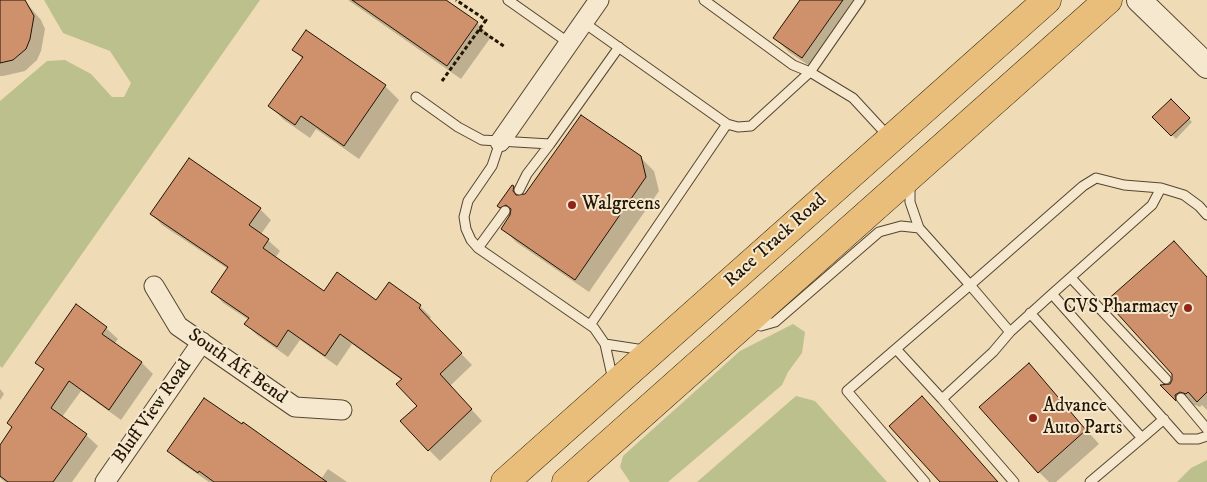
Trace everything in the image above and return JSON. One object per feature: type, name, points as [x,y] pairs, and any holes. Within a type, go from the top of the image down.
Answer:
[{"type":"main road","name":"Race Track Road","points":[[505,482],[1047,0]]},
{"type":"main road","points":[[566,482],[1108,0]]},
{"type":"street","points":[[500,142],[599,0]]},
{"type":"street","points":[[1139,0],[1207,66]]},
{"type":"street","name":"South Aft Bend","points":[[154,286],[178,326],[294,407],[342,410]]},
{"type":"street","name":"Bluff View Road","points":[[105,482],[202,342]]},
{"type":"lane","points":[[508,0],[569,43]]},
{"type":"lane","points":[[704,0],[793,65],[810,72],[853,98],[891,139]]},
{"type":"lane","points":[[583,22],[727,124],[738,127],[751,126],[810,72],[860,0]]},
{"type":"lane","points":[[517,188],[619,47]]},
{"type":"lane","points":[[416,97],[458,127],[482,140],[550,144]]},
{"type":"lane","points":[[590,324],[727,124]]},
{"type":"lane","points":[[500,142],[492,166],[468,201],[464,217],[471,240],[478,248],[590,324],[605,344],[614,385]]},
{"type":"lane","points":[[910,176],[910,202],[919,228],[1010,332]]},
{"type":"lane","points":[[925,482],[847,392],[1083,186],[1096,178],[1124,185],[1161,188],[1184,196],[1199,206],[1207,215]]},
{"type":"lane","points":[[942,399],[993,352],[1030,313],[1152,205],[1161,188]]},
{"type":"lane","points":[[478,248],[502,210]]},
{"type":"lane","points":[[746,322],[761,326],[775,322],[879,232],[901,226],[919,228]]},
{"type":"lane","points":[[1070,278],[1166,379]]},
{"type":"lane","points":[[1052,294],[1181,439],[1198,439],[1207,436]]},
{"type":"lane","points":[[1030,313],[1142,438]]},
{"type":"lane","points":[[605,344],[652,352]]},
{"type":"lane","points":[[896,349],[1014,482]]},
{"type":"lane","points":[[1181,398],[1207,428]]},
{"type":"lane","points":[[1090,482],[1164,419]]},
{"type":"path","points":[[442,82],[486,20],[456,0]]},
{"type":"path","points":[[479,29],[505,47]]},
{"type":"green space","points":[[44,0],[260,0],[2,368],[0,366],[0,101],[47,61],[65,60],[91,74],[112,97],[124,97],[131,83],[110,51],[63,33]]},
{"type":"green space","points":[[793,324],[805,332],[802,353],[788,372],[782,385],[668,482],[630,482],[620,467],[623,456],[740,351]]},
{"type":"green space","points":[[796,396],[815,401],[887,482],[697,482]]},
{"type":"green space","points":[[1207,460],[1207,482],[1177,482],[1191,468]]},
{"type":"building","points":[[0,0],[25,0],[34,16],[30,39],[26,49],[13,60],[0,63]]},
{"type":"building","points":[[352,0],[446,0],[478,22],[447,66]]},
{"type":"building","points":[[800,0],[843,0],[802,58],[773,38]]},
{"type":"building","points":[[306,30],[386,85],[344,146],[301,116],[295,125],[268,106],[303,57],[292,50]]},
{"type":"building","points":[[1171,99],[1190,118],[1171,136],[1152,117]]},
{"type":"building","name":"Walgreens","points":[[581,115],[641,156],[646,177],[575,280],[501,229],[510,215],[511,209],[506,205],[500,208],[497,206],[512,185],[516,195],[525,194]]},
{"type":"building","points":[[189,158],[261,208],[249,225],[269,239],[263,248],[324,291],[337,272],[376,300],[389,282],[421,305],[419,308],[462,353],[440,374],[472,409],[428,451],[400,421],[417,406],[396,384],[402,379],[340,334],[325,356],[288,330],[277,347],[244,324],[249,318],[211,292],[228,267],[150,214]]},
{"type":"building","points":[[1174,241],[1207,277],[1207,392],[1197,402],[1188,392],[1186,394],[1180,392],[1175,395],[1176,401],[1160,385],[1170,384],[1172,374],[1106,301]]},
{"type":"building","points":[[76,304],[107,327],[102,334],[142,362],[109,410],[69,381],[51,408],[87,434],[53,482],[8,482],[0,476],[0,445],[12,427],[7,423],[44,369],[35,363]]},
{"type":"building","name":"Advance Auto Parts","points":[[1029,363],[1086,430],[1038,473],[979,407]]},
{"type":"building","points":[[922,396],[998,482],[940,482],[889,426]]},
{"type":"building","points":[[204,398],[242,424],[243,422],[327,482],[214,482],[199,471],[198,473],[167,451]]},
{"type":"place","name":"Walgreens","points":[[572,205]]},
{"type":"place","name":"CVS Pharmacy","points":[[1188,308]]},
{"type":"place","name":"Advance Auto Parts","points":[[1033,418]]}]
